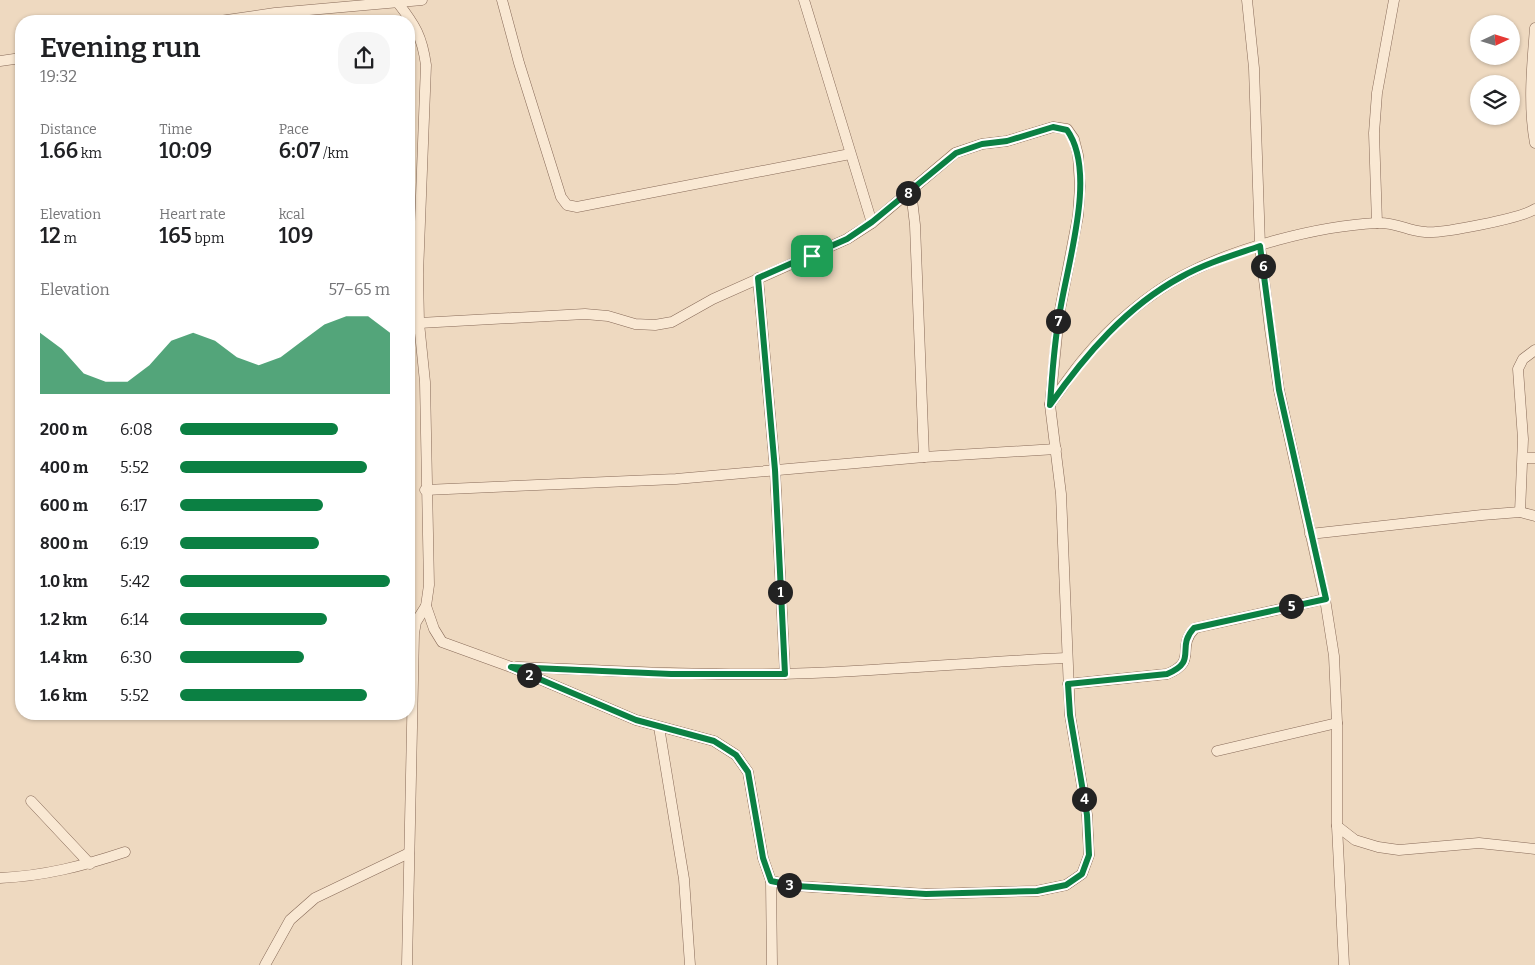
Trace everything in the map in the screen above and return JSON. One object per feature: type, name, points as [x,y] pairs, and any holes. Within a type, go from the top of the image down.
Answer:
[{"type":"street","points":[[257,15],[326,4],[398,3],[422,0]]},
{"type":"street","points":[[502,0],[519,63],[561,197],[568,205],[577,207],[850,154]]},
{"type":"street","points":[[804,0],[872,222]]},
{"type":"street","points":[[1247,0],[1254,68],[1260,246],[1279,390],[1326,599],[1334,656],[1337,723],[1337,826],[1344,965]]},
{"type":"street","points":[[1377,223],[1374,133],[1377,93],[1394,0]]},
{"type":"street","points":[[398,3],[407,15]]},
{"type":"street","points":[[415,26],[423,43],[426,65],[421,152],[419,323],[425,382],[425,490],[428,585],[426,606],[434,629],[442,642],[511,667],[636,720],[714,741],[736,755],[748,772],[763,858],[771,881],[772,965]]},
{"type":"street","points":[[1535,28],[1531,78],[1532,128],[1535,143]]},
{"type":"street","points":[[0,61],[15,59]]},
{"type":"street","points":[[419,323],[586,314],[655,326],[672,322],[758,278],[812,256],[847,239],[872,222],[956,153],[973,147],[1007,141],[1053,127],[1067,130],[1074,139],[1080,186],[1078,216],[1059,315],[1050,405],[1061,494],[1066,658],[1070,715],[1087,815],[1089,855],[1082,874],[1066,885],[1037,891],[926,894],[796,886],[771,881]]},
{"type":"street","points":[[911,191],[915,225],[924,458]]},
{"type":"street","points":[[1050,405],[1086,355],[1148,299],[1182,276],[1260,246],[1315,231],[1377,223],[1396,223],[1425,232],[1441,231],[1507,219],[1528,214],[1535,209]]},
{"type":"street","points":[[758,278],[775,470],[785,674]]},
{"type":"street","points":[[1520,512],[1523,458],[1518,369],[1523,358],[1535,350]]},
{"type":"street","points":[[425,490],[599,484],[924,458],[1056,450]]},
{"type":"street","points":[[1523,458],[1535,458]]},
{"type":"street","points":[[1310,534],[1520,512],[1535,516]]},
{"type":"street","points":[[1068,684],[1167,674],[1181,668],[1186,660],[1188,635],[1194,628],[1326,599]]},
{"type":"street","points":[[415,628],[416,622],[426,606]]},
{"type":"street","points":[[511,667],[671,674],[785,674],[1066,658]]},
{"type":"street","points":[[407,965],[412,720]]},
{"type":"street","points":[[1218,752],[1337,723]]},
{"type":"street","points":[[658,727],[684,879],[690,965]]},
{"type":"street","points":[[30,801],[90,864]]},
{"type":"street","points":[[1337,826],[1355,840],[1378,848],[1399,850],[1479,843],[1535,849]]},
{"type":"street","points":[[0,878],[39,876],[90,864],[125,852]]},
{"type":"street","points":[[265,965],[290,920],[315,898],[409,853]]},
{"type":"route","points":[[1053,127],[1067,130],[1074,139],[1078,155],[1080,186],[1078,216],[1072,254],[1059,315],[1050,405],[1086,355],[1148,299],[1182,276],[1260,246],[1279,390],[1326,599],[1194,628],[1188,635],[1186,660],[1181,668],[1167,674],[1068,684],[1070,715],[1087,815],[1089,855],[1082,874],[1066,885],[1037,891],[926,894],[796,886],[771,881],[763,858],[748,772],[736,755],[714,741],[636,720],[511,667],[671,674],[785,674],[775,470],[758,278],[812,256],[847,239],[872,222],[911,191],[930,172],[956,153],[982,144],[1007,141],[1053,127]]}]
